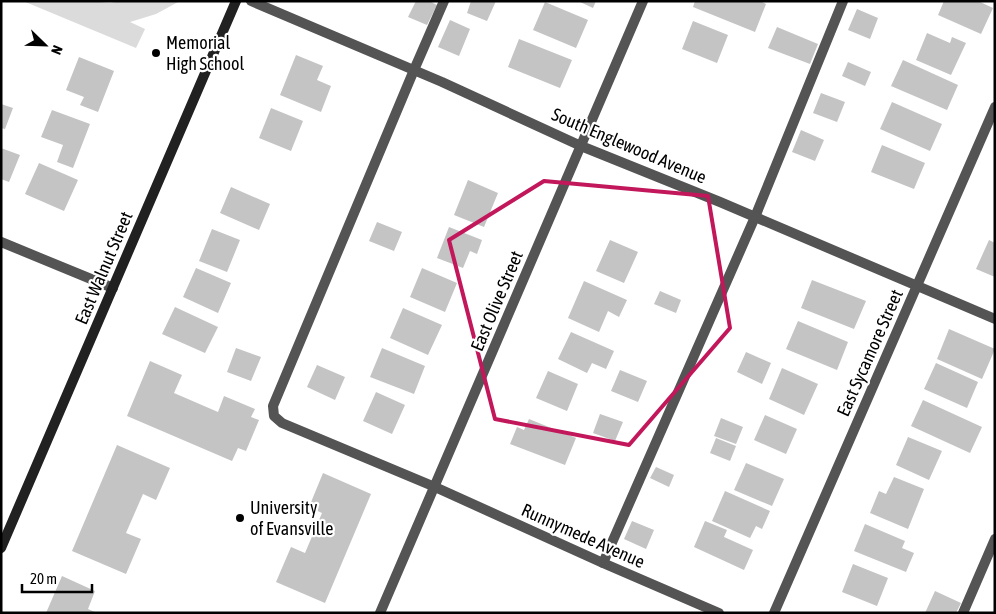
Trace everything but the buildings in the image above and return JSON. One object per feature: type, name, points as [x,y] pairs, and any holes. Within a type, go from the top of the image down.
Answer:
[{"type":"street","name":"East Walnut Street","points":[[1,548],[236,1]]},
{"type":"street","name":"South Englewood Avenue","points":[[251,1],[414,70],[581,146],[755,217],[995,319]]},
{"type":"street","name":"Runnymede Avenue","points":[[444,1],[273,406],[274,416],[282,422],[435,487],[719,613]]},
{"type":"street","name":"East Olive Street","points":[[380,613],[643,1]]},
{"type":"street","points":[[603,563],[755,217],[843,1]]},
{"type":"street","name":"East Sycamore Street","points":[[774,613],[995,107]]},
{"type":"street","points":[[1,242],[113,288]]},
{"type":"street","points":[[963,613],[995,539]]},
{"type":"highlighted area","points":[[544,181],[708,196],[730,328],[629,445],[495,419],[449,240]]},
{"type":"shaded area","points":[[23,1],[89,1],[110,3],[121,1],[180,1],[156,14],[130,22],[145,29],[136,48]]},
{"type":"place","name":"Memorial High School","points":[[156,53]]},
{"type":"place","name":"University of Evansville","points":[[240,518]]}]
